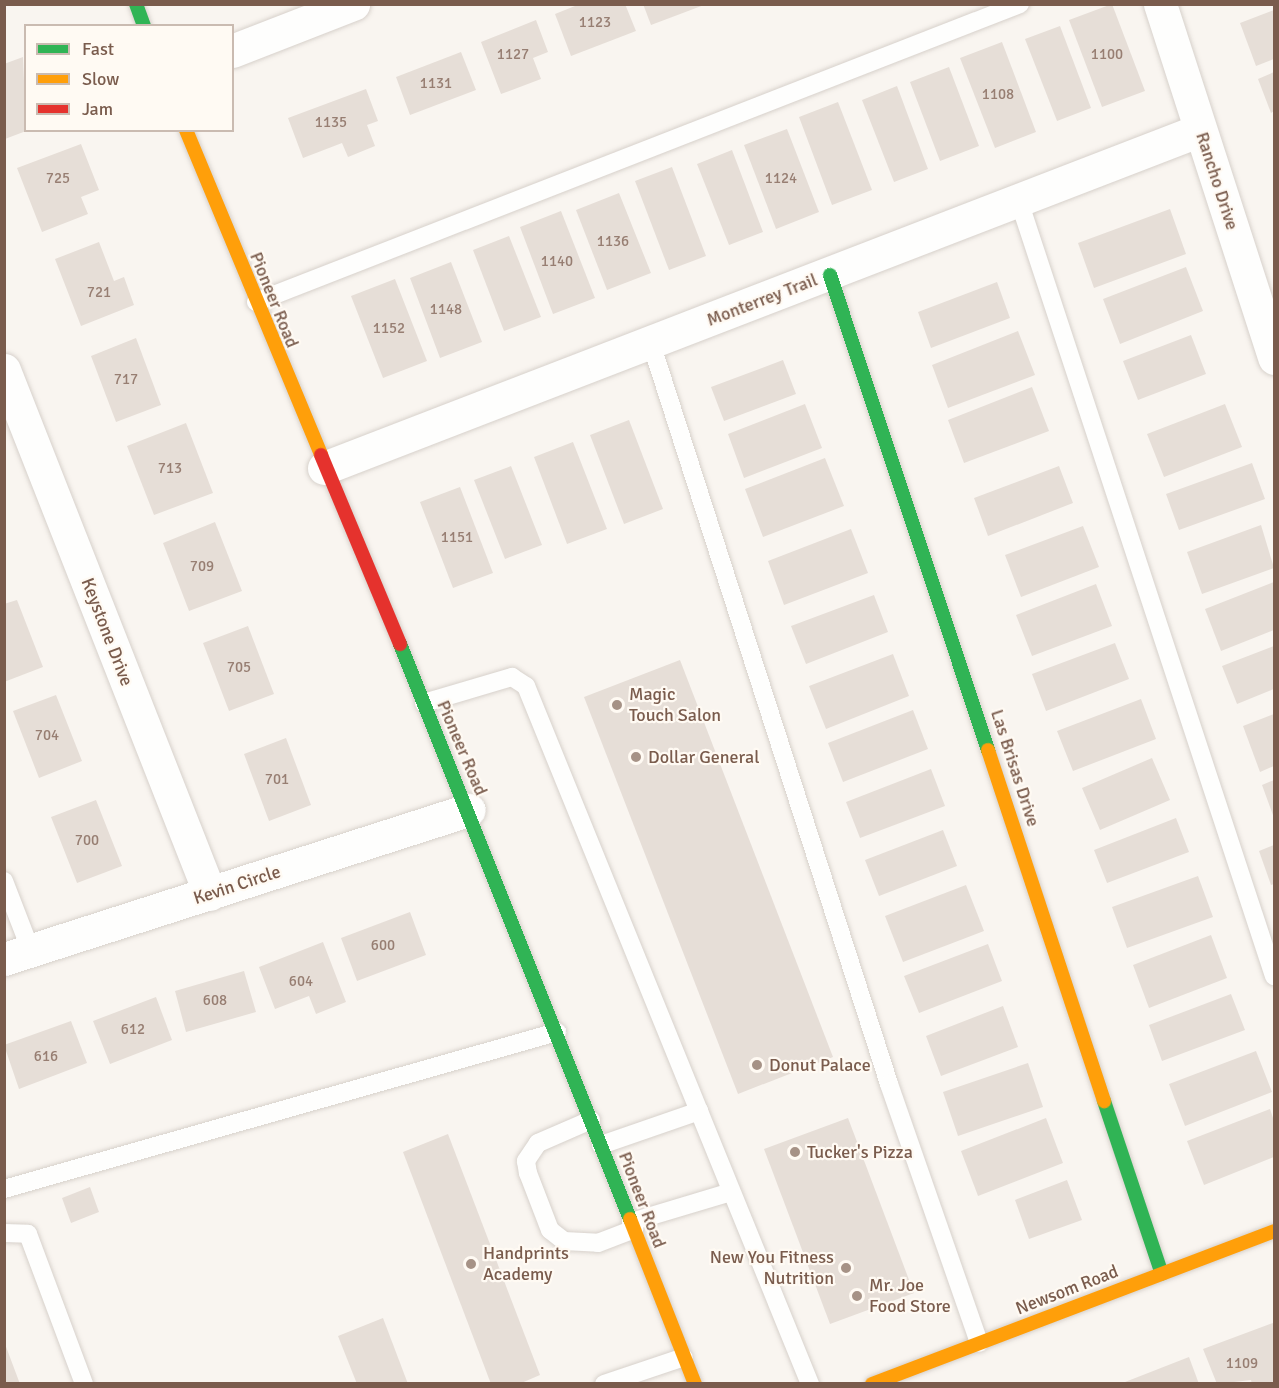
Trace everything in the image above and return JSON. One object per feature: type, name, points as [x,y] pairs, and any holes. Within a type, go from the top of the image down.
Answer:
[{"type":"street","points":[[136,4],[143,24]]},
{"type":"street","points":[[234,50],[353,4]]},
{"type":"street","name":"Rancho Drive","points":[[1160,4],[1275,358]]},
{"type":"street","name":"Monterrey Trail","points":[[324,468],[830,275],[1200,130]]},
{"type":"street","name":"Pioneer Road","points":[[187,132],[324,468],[469,810],[694,1383]]},
{"type":"street","name":"Las Brisas Drive","points":[[830,275],[1162,1274]]},
{"type":"street","name":"Keystone Drive","points":[[4,370],[210,894]]},
{"type":"street","name":"Kevin Circle","points":[[18,955],[469,810]]},
{"type":"street","name":"Newsom Road","points":[[873,1383],[1275,1231]]},
{"type":"lane","points":[[256,302],[1020,4]]},
{"type":"lane","points":[[1019,201],[1275,976]]},
{"type":"lane","points":[[651,343],[889,1084],[980,1343]]},
{"type":"lane","points":[[424,703],[512,677],[526,686],[810,1383]]},
{"type":"lane","points":[[4,881],[18,955]]},
{"type":"lane","points":[[4,1189],[557,1032]]},
{"type":"lane","points":[[601,1145],[699,1111]]},
{"type":"lane","points":[[591,1120],[538,1143],[526,1161],[528,1173],[550,1230],[564,1241],[588,1245],[633,1225],[731,1192]]},
{"type":"lane","points":[[4,1233],[28,1233],[84,1383]]},
{"type":"lane","points":[[603,1383],[684,1357]]},
{"type":"building","points":[[580,4],[625,4],[636,31],[571,56],[555,14]]},
{"type":"building","points":[[643,4],[704,4],[704,5],[651,25]]},
{"type":"building","points":[[1112,4],[1145,91],[1102,107],[1069,20]]},
{"type":"building","points":[[1274,10],[1274,59],[1256,66],[1240,23]]},
{"type":"building","points":[[536,20],[548,52],[533,58],[541,79],[501,94],[481,42]]},
{"type":"building","points":[[1060,26],[1091,108],[1057,121],[1025,39]]},
{"type":"building","points":[[1002,42],[1036,132],[995,148],[960,58]]},
{"type":"building","points":[[461,52],[476,90],[410,115],[396,77]]},
{"type":"building","points":[[23,57],[24,132],[5,139],[4,64]]},
{"type":"building","points":[[949,67],[979,146],[940,161],[910,82]]},
{"type":"building","points":[[1274,72],[1274,111],[1271,113],[1258,79]]},
{"type":"building","points":[[897,86],[928,169],[894,182],[862,100]]},
{"type":"building","points":[[366,89],[378,121],[367,125],[375,146],[348,157],[342,143],[303,158],[288,118]]},
{"type":"building","points":[[838,102],[872,190],[832,205],[799,117]]},
{"type":"building","points":[[787,129],[819,212],[776,229],[744,145]]},
{"type":"building","points":[[81,144],[99,190],[81,197],[88,214],[42,232],[17,168]]},
{"type":"building","points":[[732,150],[763,232],[729,245],[697,164]]},
{"type":"building","points":[[672,167],[706,256],[669,270],[635,181]]},
{"type":"building","points":[[619,193],[651,273],[607,290],[576,210]]},
{"type":"building","points":[[1170,209],[1186,254],[1094,288],[1078,243]]},
{"type":"building","points":[[561,211],[595,298],[553,314],[520,227]]},
{"type":"building","points":[[509,236],[541,317],[504,331],[473,250]]},
{"type":"building","points":[[99,242],[114,281],[124,277],[134,305],[81,326],[55,259]]},
{"type":"building","points":[[451,262],[482,342],[440,358],[410,278]]},
{"type":"building","points":[[1186,267],[1203,311],[1120,344],[1103,299]]},
{"type":"building","points":[[395,279],[427,361],[383,378],[351,296]]},
{"type":"building","points":[[997,282],[1010,318],[931,348],[918,312]]},
{"type":"building","points":[[1018,331],[1035,375],[948,408],[932,365]]},
{"type":"building","points":[[1191,335],[1206,374],[1138,400],[1123,361]]},
{"type":"building","points":[[136,338],[161,405],[116,422],[91,356]]},
{"type":"building","points":[[783,360],[796,394],[724,421],[711,387]]},
{"type":"building","points":[[1032,387],[1049,431],[964,463],[948,420]]},
{"type":"building","points":[[805,404],[822,448],[744,478],[728,434]]},
{"type":"building","points":[[1225,404],[1242,447],[1164,477],[1147,434]]},
{"type":"building","points":[[629,420],[663,509],[624,524],[590,435]]},
{"type":"building","points":[[186,423],[213,493],[154,515],[127,446]]},
{"type":"building","points":[[573,442],[607,529],[567,544],[534,457]]},
{"type":"building","points":[[825,458],[844,506],[763,537],[745,489]]},
{"type":"building","points":[[1252,463],[1265,499],[1179,530],[1166,494]]},
{"type":"building","points":[[511,466],[542,545],[505,559],[474,480]]},
{"type":"building","points":[[1059,466],[1073,503],[988,536],[974,498]]},
{"type":"building","points":[[460,487],[493,573],[453,588],[420,502]]},
{"type":"building","points":[[215,522],[242,591],[189,611],[163,543]]},
{"type":"building","points":[[1261,525],[1274,568],[1202,594],[1187,552]]},
{"type":"building","points":[[1083,526],[1099,567],[1021,597],[1005,555]]},
{"type":"building","points":[[851,529],[868,573],[784,605],[768,561]]},
{"type":"building","points":[[1274,582],[1274,630],[1221,651],[1205,609]]},
{"type":"building","points":[[1096,584],[1112,626],[1032,656],[1016,615]]},
{"type":"building","points":[[874,595],[888,632],[806,664],[791,626]]},
{"type":"building","points":[[17,600],[43,667],[4,682],[4,604]]},
{"type":"building","points":[[248,626],[274,694],[229,711],[203,643]]},
{"type":"building","points":[[1115,643],[1129,679],[1046,711],[1032,674]]},
{"type":"building","points":[[1274,646],[1274,689],[1237,704],[1222,666]]},
{"type":"building","points":[[893,654],[909,696],[826,729],[809,686]]},
{"type":"building","points":[[680,660],[833,1057],[738,1094],[584,697]]},
{"type":"building","points":[[56,695],[82,761],[39,778],[13,711]]},
{"type":"building","points":[[1141,699],[1156,739],[1073,771],[1057,731]]},
{"type":"building","points":[[913,710],[928,749],[843,782],[828,743]]},
{"type":"building","points":[[1274,714],[1274,766],[1260,772],[1243,726]]},
{"type":"building","points":[[286,738],[311,805],[269,821],[244,754]]},
{"type":"building","points":[[1152,758],[1170,800],[1100,830],[1082,788]]},
{"type":"building","points":[[931,769],[945,806],[860,838],[846,802]]},
{"type":"building","points":[[1274,780],[1274,818],[1262,785]]},
{"type":"building","points":[[96,800],[122,866],[77,883],[51,817]]},
{"type":"building","points":[[1176,818],[1189,852],[1107,883],[1094,850]]},
{"type":"building","points":[[943,830],[957,866],[879,896],[865,860]]},
{"type":"building","points":[[1274,845],[1274,884],[1271,885],[1259,851]]},
{"type":"building","points":[[1198,876],[1213,917],[1127,948],[1112,907]]},
{"type":"building","points":[[966,885],[984,931],[903,962],[885,916]]},
{"type":"building","points":[[410,912],[426,955],[357,981],[341,938]]},
{"type":"building","points":[[1211,935],[1227,978],[1149,1008],[1133,965]]},
{"type":"building","points":[[323,942],[346,1002],[316,1014],[309,996],[275,1009],[259,967]]},
{"type":"building","points":[[988,944],[1002,981],[919,1013],[904,976]]},
{"type":"building","points":[[244,971],[256,1012],[186,1032],[175,991]]},
{"type":"building","points":[[1231,994],[1245,1030],[1162,1061],[1149,1025]]},
{"type":"building","points":[[156,997],[172,1040],[110,1064],[93,1021]]},
{"type":"building","points":[[1003,1006],[1018,1047],[941,1076],[926,1036]]},
{"type":"building","points":[[71,1021],[87,1063],[19,1089],[4,1045]]},
{"type":"building","points":[[1256,1051],[1272,1092],[1185,1126],[1169,1084]]},
{"type":"building","points":[[1028,1063],[1043,1107],[958,1136],[943,1092]]},
{"type":"building","points":[[1270,1109],[1274,1121],[1274,1157],[1204,1185],[1187,1141]]},
{"type":"building","points":[[848,1118],[914,1293],[830,1324],[764,1149]]},
{"type":"building","points":[[1046,1118],[1063,1163],[978,1196],[961,1151]]},
{"type":"building","name":"Handprints Academy","points":[[448,1134],[540,1375],[519,1384],[491,1384],[403,1152]]},
{"type":"building","points":[[1067,1180],[1082,1220],[1029,1239],[1015,1200]]},
{"type":"building","points":[[90,1187],[99,1212],[71,1223],[62,1198]]},
{"type":"building","points":[[383,1318],[408,1384],[357,1384],[338,1336]]},
{"type":"building","points":[[1273,1323],[1274,1384],[1252,1384],[1251,1380],[1217,1384],[1203,1349]]},
{"type":"building","points":[[5,1344],[20,1384],[4,1384]]},
{"type":"building","points":[[1189,1357],[1199,1384],[1126,1384],[1125,1382]]},
{"type":"traffic: fast","points":[[136,4],[143,24]]},
{"type":"traffic: fast","points":[[830,275],[988,750]]},
{"type":"traffic: fast","points":[[400,644],[630,1219]]},
{"type":"traffic: fast","points":[[1104,1101],[1162,1274]]},
{"type":"traffic: slow","points":[[187,132],[321,455]]},
{"type":"traffic: slow","points":[[988,750],[1104,1101]]},
{"type":"traffic: slow","points":[[630,1219],[695,1384]]},
{"type":"traffic: slow","points":[[872,1384],[1274,1231]]},
{"type":"traffic: jam","points":[[321,455],[400,644]]},
{"type":"place","name":"Magic Touch Salon","points":[[617,705]]},
{"type":"place","name":"Dollar General","points":[[636,757]]},
{"type":"place","name":"Donut Palace","points":[[757,1065]]},
{"type":"place","name":"Tucker's Pizza","points":[[795,1152]]},
{"type":"place","name":"Handprints Academy","points":[[471,1264]]},
{"type":"place","name":"New You Fitness Nutrition","points":[[846,1268]]},
{"type":"place","name":"Mr. Joe Food Store","points":[[857,1296]]}]
